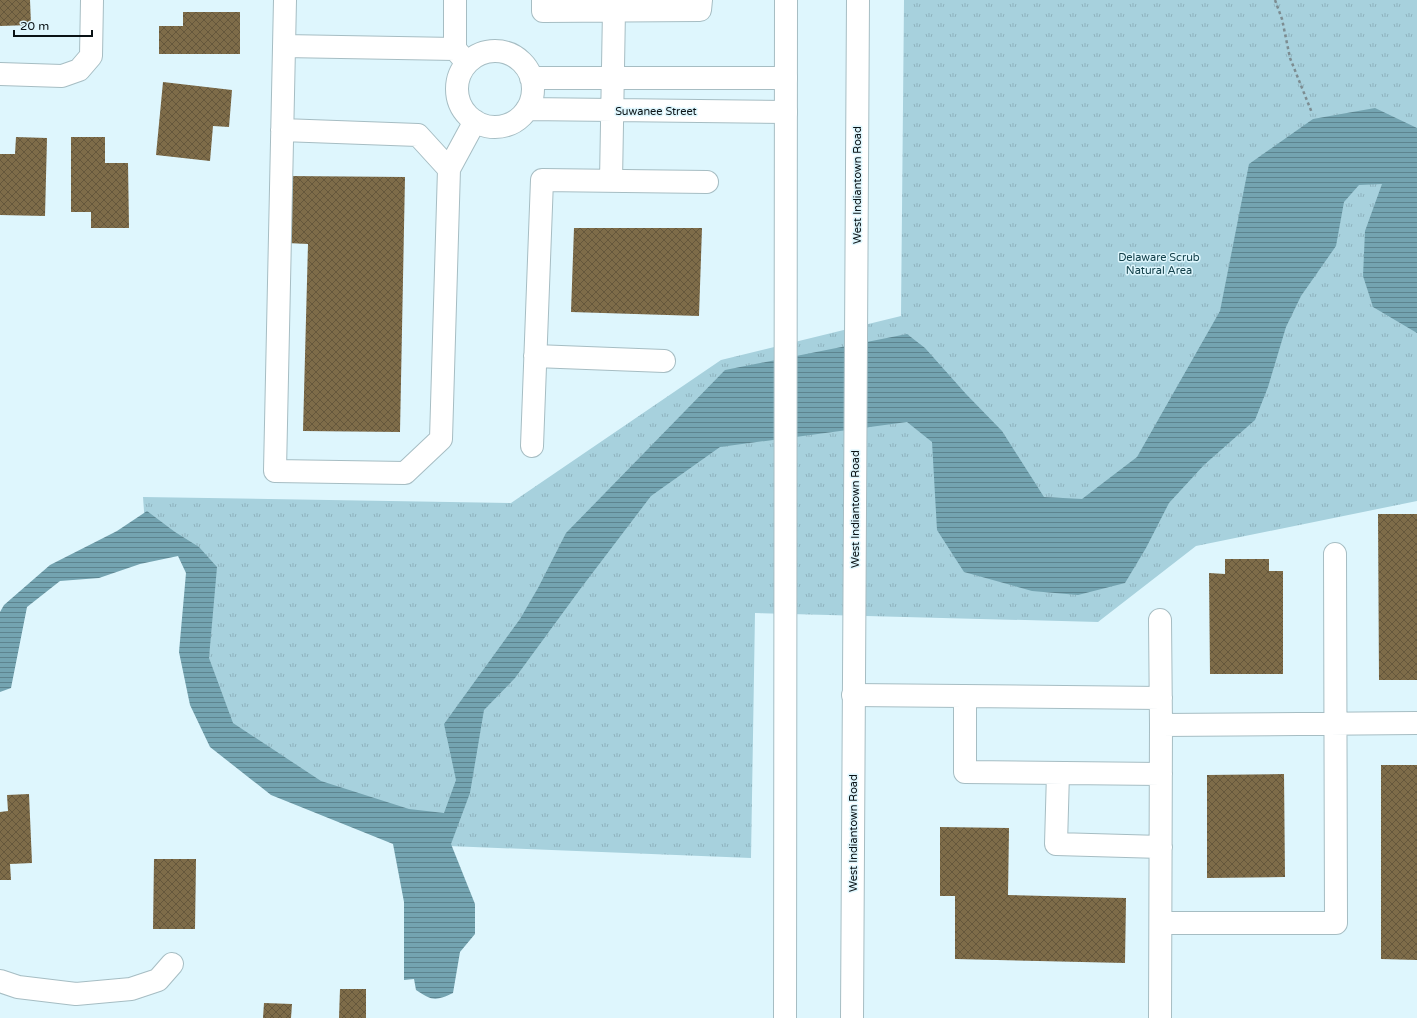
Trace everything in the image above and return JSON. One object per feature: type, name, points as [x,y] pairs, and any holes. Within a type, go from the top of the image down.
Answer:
[{"type":"main road","points":[[0,74],[62,76],[79,70],[91,56],[92,0]]},
{"type":"main road","points":[[285,0],[275,471],[405,473],[440,439],[449,169],[474,121]]},
{"type":"main road","points":[[284,46],[461,56],[474,57],[482,53],[499,51],[516,57],[522,62],[531,78],[532,97],[527,110],[512,123],[503,126],[484,126],[468,116],[459,102],[457,94],[461,56],[455,0]]},
{"type":"main road","points":[[543,0],[543,11],[700,10],[700,0]]},
{"type":"main road","points":[[785,1018],[786,0]]},
{"type":"main road","name":"West Indiantown Road","points":[[852,1018],[858,0]]},
{"type":"main road","points":[[611,181],[614,10]]},
{"type":"main road","points":[[531,78],[786,78]]},
{"type":"main road","name":"Suwanee Street","points":[[527,110],[786,112]]},
{"type":"main road","points":[[282,130],[418,134],[449,169]]},
{"type":"main road","points":[[532,446],[542,180],[707,182]]},
{"type":"main road","points":[[535,356],[664,361]]},
{"type":"main road","points":[[1161,923],[1336,923],[1335,554]]},
{"type":"main road","points":[[1160,620],[1160,1018]]},
{"type":"main road","points":[[854,695],[1161,698]]},
{"type":"main road","points":[[965,696],[965,772],[1161,774]]},
{"type":"main road","points":[[1161,725],[1417,723]]},
{"type":"main road","points":[[1058,773],[1056,844],[1161,847]]},
{"type":"main road","points":[[0,981],[18,987],[76,994],[131,989],[158,980],[172,964]]},
{"type":"path","points":[[1275,0],[1282,19],[1290,58],[1312,114]]},
{"type":"green space","name":"Delaware Scrub Natural Area","points":[[904,0],[1417,0],[1417,501],[1196,546],[1098,622],[755,613],[751,858],[424,845],[233,747],[195,657],[201,565],[145,525],[143,497],[511,503],[721,360],[901,316]]},
{"type":"shaded area","points":[[1375,108],[1417,128],[1417,333],[1373,307],[1363,276],[1365,231],[1382,184],[1359,185],[1344,202],[1336,246],[1301,296],[1286,327],[1268,387],[1255,420],[1204,465],[1169,503],[1146,548],[1125,583],[1078,595],[1032,591],[964,572],[937,530],[932,442],[907,422],[720,447],[651,496],[515,678],[484,710],[470,793],[451,844],[475,904],[475,934],[460,952],[453,993],[447,996],[434,999],[430,998],[416,990],[414,979],[404,980],[404,902],[393,844],[271,795],[210,747],[190,705],[179,652],[186,573],[178,556],[140,564],[99,578],[60,581],[27,607],[11,688],[0,692],[0,612],[4,605],[50,565],[117,531],[147,511],[175,532],[199,547],[217,567],[209,658],[233,723],[321,781],[409,809],[444,813],[456,780],[444,724],[520,619],[538,588],[566,533],[725,370],[907,334],[925,348],[966,394],[1002,431],[1044,497],[1082,499],[1137,457],[1220,311],[1249,164],[1313,119]]},
{"type":"building","points":[[0,0],[30,0],[31,25],[0,26]]},
{"type":"building","points":[[183,12],[240,12],[240,54],[159,54],[159,26],[183,26]]},
{"type":"building","points":[[163,82],[232,90],[229,127],[213,126],[210,161],[156,155]]},
{"type":"building","points":[[16,137],[47,138],[45,216],[0,215],[0,154],[15,154]]},
{"type":"building","points":[[71,137],[105,137],[105,163],[128,163],[129,228],[91,228],[91,212],[71,212]]},
{"type":"building","points":[[288,176],[405,177],[400,432],[303,431],[308,244],[287,243]]},
{"type":"building","points":[[574,228],[702,228],[699,316],[571,312]]},
{"type":"building","points":[[1378,514],[1417,514],[1417,680],[1379,680]]},
{"type":"building","points":[[1225,559],[1269,559],[1269,571],[1283,571],[1283,674],[1210,674],[1209,573],[1225,574]]},
{"type":"building","points":[[1381,765],[1417,765],[1417,960],[1381,959]]},
{"type":"building","points":[[1284,774],[1285,877],[1207,878],[1207,775]]},
{"type":"building","points":[[29,794],[32,863],[10,864],[11,880],[0,880],[0,812],[8,811],[7,795]]},
{"type":"building","points":[[940,827],[1009,828],[1008,895],[1126,898],[1125,963],[955,959],[955,896],[940,896]]},
{"type":"building","points":[[154,859],[196,859],[195,929],[153,929]]},
{"type":"building","points":[[340,989],[366,989],[366,1018],[339,1018]]},
{"type":"building","points":[[264,1003],[292,1004],[291,1018],[263,1018]]}]
